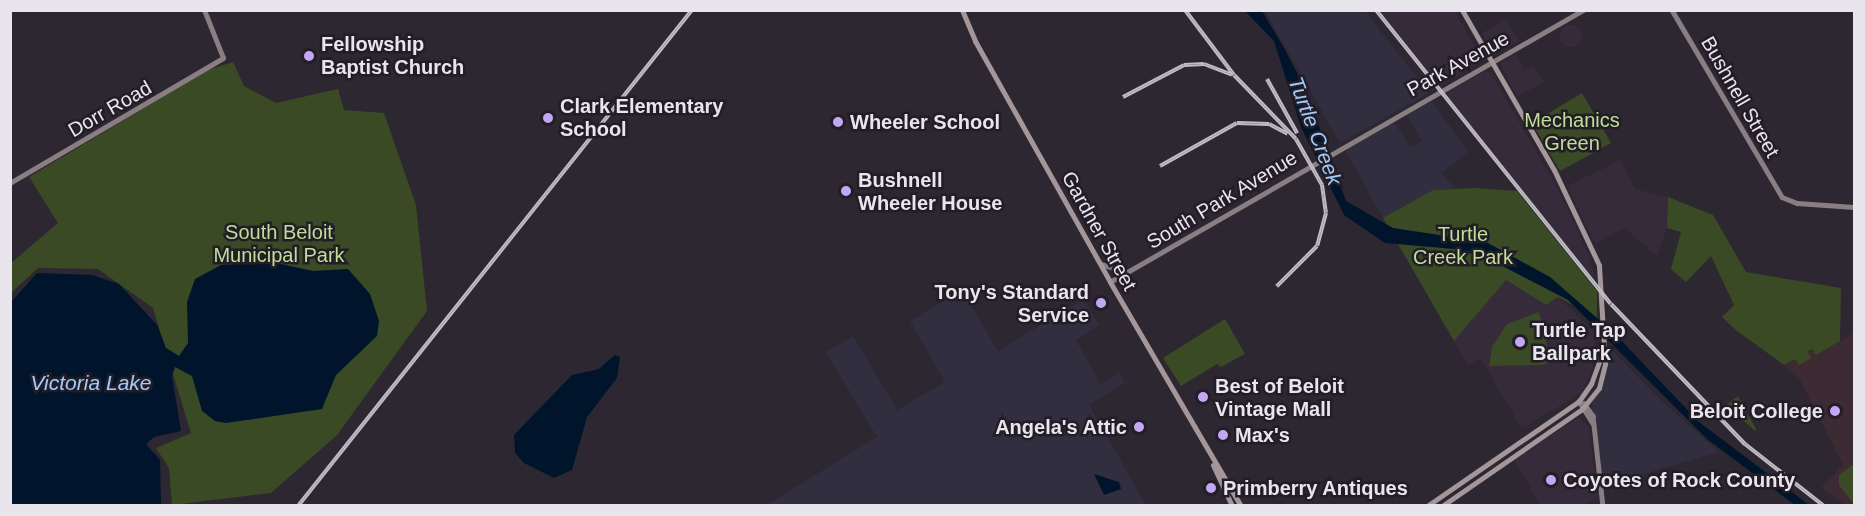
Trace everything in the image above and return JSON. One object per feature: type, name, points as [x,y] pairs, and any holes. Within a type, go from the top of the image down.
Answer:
[{"type":"main road","name":"Gardner Street","points":[[962,10],[975,41],[1110,282],[1213,464],[1241,506]]},
{"type":"main road","points":[[1442,506],[1585,406],[1601,382],[1604,346],[1603,316],[1594,252],[1554,170],[1462,10]]},
{"type":"main road","points":[[1426,506],[1578,400],[1592,384],[1604,346]]},
{"type":"main road","name":"Gardner Street","points":[[1213,464],[1232,506]]},
{"type":"street","name":"Dorr Road","points":[[10,183],[223,58],[204,10]]},
{"type":"street","name":"Park Avenue","points":[[1348,143],[1583,10]]},
{"type":"street","name":"Bushnell Street","points":[[1672,10],[1782,197],[1797,203],[1854,207]]},
{"type":"street","name":"South Park Avenue","points":[[1110,282],[1348,143]]},
{"type":"street","points":[[1099,262],[1112,271],[1129,272]]},
{"type":"street","points":[[1578,400],[1585,406],[1595,427],[1604,506]]},
{"type":"shaded area","points":[[1265,11],[1365,11],[1429,93],[1340,143]]},
{"type":"shaded area","points":[[1378,11],[1455,11],[1482,61],[1439,87]]},
{"type":"shaded area","points":[[1506,19],[1519,41],[1494,53],[1482,33]]},
{"type":"shaded area","points":[[1567,25],[1575,25],[1582,32],[1582,40],[1575,47],[1567,47],[1560,40],[1560,32]]},
{"type":"shaded area","points":[[1516,54],[1525,70],[1534,65],[1544,82],[1517,97],[1500,64]]},
{"type":"shaded area","points":[[1485,71],[1490,72],[1556,185],[1589,255],[1597,285],[1444,94]]},
{"type":"shaded area","points":[[1432,101],[1468,152],[1442,173],[1455,189],[1433,190],[1383,218],[1345,150],[1394,122],[1410,147],[1422,141],[1407,115]]},
{"type":"shaded area","points":[[1621,160],[1635,189],[1668,197],[1667,228],[1657,256],[1624,228],[1595,244],[1567,186]]},
{"type":"shaded area","points":[[1506,280],[1546,305],[1558,297],[1596,333],[1592,372],[1581,393],[1522,429],[1480,358],[1468,365],[1454,341]]},
{"type":"shaded area","points":[[962,290],[998,351],[1084,299],[1099,325],[1076,340],[1100,384],[1120,373],[1125,383],[1089,405],[1146,505],[765,506],[877,437],[826,352],[853,336],[897,410],[945,382],[910,321]]},
{"type":"shaded area","name":"Beloit College","points":[[1854,333],[1854,505],[1846,505],[1821,488],[1843,465],[1799,378],[1784,365],[1812,349],[1816,355]]},
{"type":"shaded area","points":[[1610,348],[1663,402],[1719,452],[1603,486],[1592,403]]},
{"type":"shaded area","points":[[1578,418],[1589,426],[1598,498],[1584,505],[1540,505],[1514,459]]},
{"type":"green space","name":"South Beloit Municipal Park","points":[[233,62],[244,86],[276,103],[338,89],[344,110],[384,113],[416,205],[427,311],[337,435],[271,493],[172,505],[169,468],[156,448],[191,433],[153,308],[98,269],[38,268],[11,293],[10,264],[58,223],[29,177],[208,70]]},
{"type":"green space","name":"Mechanics Green","points":[[1582,93],[1611,143],[1560,171],[1532,123]]},
{"type":"green space","name":"Turtle Creek Park","points":[[1475,188],[1517,191],[1597,291],[1597,318],[1558,297],[1546,305],[1506,280],[1454,341],[1383,218],[1433,190]]},
{"type":"green space","points":[[1668,197],[1713,215],[1746,272],[1841,288],[1840,341],[1816,355],[1812,349],[1803,354],[1808,352],[1811,358],[1799,365],[1795,359],[1784,365],[1737,331],[1722,317],[1734,305],[1711,256],[1686,282],[1671,269],[1681,232],[1667,228]]},
{"type":"green space","name":"Turtle Tap Ballpark","points":[[1539,312],[1550,359],[1544,365],[1489,366],[1492,347],[1507,324]]},
{"type":"green space","points":[[1225,319],[1245,354],[1221,367],[1217,364],[1181,386],[1163,358]]},
{"type":"green space","points":[[1738,396],[1756,429],[1755,431],[1726,405]]},
{"type":"green space","points":[[1854,464],[1854,504],[1839,485],[1839,475]]},
{"type":"water","name":"Turtle Creek","points":[[1245,11],[1262,11],[1284,48],[1305,88],[1346,201],[1393,228],[1486,242],[1550,277],[1613,332],[1699,422],[1809,505],[1795,505],[1707,439],[1568,300],[1487,258],[1454,249],[1385,243],[1344,215],[1301,127],[1274,41]]},
{"type":"water","name":"Victoria Lake","points":[[272,262],[313,271],[348,269],[370,294],[379,321],[377,336],[336,375],[322,409],[226,423],[215,421],[202,411],[192,376],[175,367],[172,376],[181,431],[154,437],[146,444],[160,460],[161,505],[11,505],[11,302],[37,273],[92,275],[119,284],[157,325],[166,348],[179,356],[188,343],[187,302],[195,279],[221,265]]},
{"type":"water","points":[[615,355],[620,357],[617,378],[587,417],[572,470],[554,478],[524,463],[515,453],[514,435],[572,375],[599,369]]},
{"type":"water","points":[[1094,474],[1119,482],[1121,489],[1104,495]]},
{"type":"railway","points":[[298,506],[692,10]]},
{"type":"railway","points":[[1185,10],[1234,75],[1296,139],[1322,185],[1326,213],[1317,246],[1277,286]]},
{"type":"railway","points":[[1376,10],[1611,304],[1745,444],[1824,506]]},
{"type":"railway","points":[[1123,97],[1184,65],[1204,64],[1232,75]]},
{"type":"railway","points":[[1267,79],[1297,133]]},
{"type":"railway","points":[[1160,166],[1237,123],[1269,124],[1288,134]]},
{"type":"place","name":"Fellowship Baptist Church","points":[[309,56]]},
{"type":"place","name":"Clark Elementary School","points":[[548,118]]},
{"type":"place","name":"Wheeler School","points":[[838,122]]},
{"type":"place","name":"Bushnell Wheeler House","points":[[846,191]]},
{"type":"place","name":"Tony's Standard Service","points":[[1101,303]]},
{"type":"place","name":"Turtle Tap Ballpark","points":[[1520,342]]},
{"type":"place","name":"Best of Beloit Vintage Mall","points":[[1203,397]]},
{"type":"place","name":"Beloit College","points":[[1835,411]]},
{"type":"place","name":"Angela's Attic","points":[[1139,427]]},
{"type":"place","name":"Max's","points":[[1223,435]]},
{"type":"place","name":"Coyotes of Rock County","points":[[1551,480]]},
{"type":"place","name":"Primberry Antiques","points":[[1211,488]]}]
